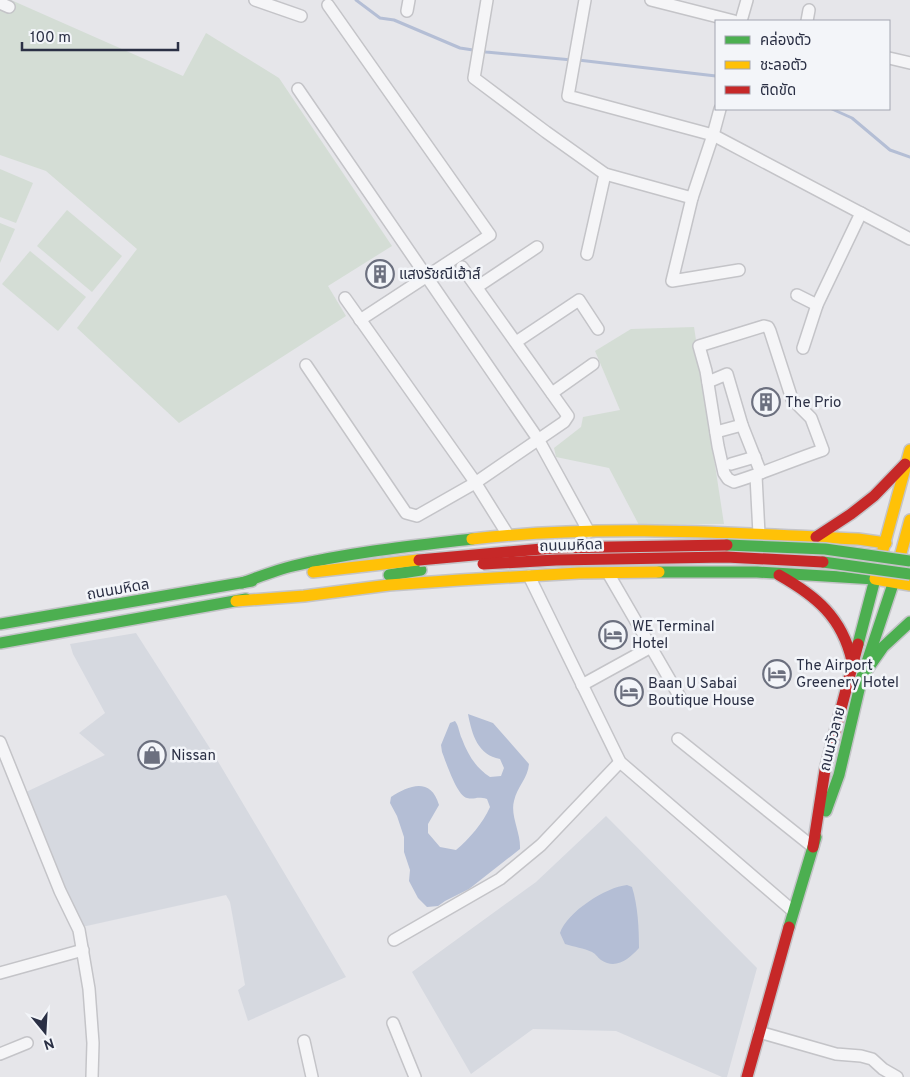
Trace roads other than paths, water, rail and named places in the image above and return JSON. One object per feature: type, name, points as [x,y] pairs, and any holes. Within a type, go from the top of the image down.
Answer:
[{"type":"main road","name":"ถนนวัวลาย","points":[[813,846],[825,770],[910,450]]},
{"type":"main road","points":[[816,537],[874,496],[907,462]]},
{"type":"main road","name":"ถนนวัวลาย","points":[[747,1077],[804,874],[839,775],[862,677],[907,545],[910,520]]},
{"type":"main road","name":"ถนนมหิดล","points":[[242,583],[292,566],[313,562],[373,551],[508,534],[702,531],[816,537],[907,545]]},
{"type":"main road","points":[[702,531],[709,533],[714,538],[720,551],[716,563],[702,572]]},
{"type":"main road","name":"ถนนมหิดล","points":[[0,643],[236,601],[485,553],[553,548],[731,545],[825,549],[910,561]]},
{"type":"main road","name":"ถนนมหิดล","points":[[0,624],[242,583],[332,570],[420,565],[726,557],[817,561],[910,574]]},
{"type":"main road","name":"ถนนมหิดล","points":[[236,601],[303,596],[399,584],[608,573],[774,573],[894,581],[910,585]]},
{"type":"main road","points":[[774,573],[803,588],[830,614],[844,633],[850,646],[852,666]]},
{"type":"main road","points":[[862,677],[895,632],[910,622]]},
{"type":"street","points":[[255,0],[301,16]]},
{"type":"street","points":[[487,0],[474,78],[605,174],[692,198]]},
{"type":"street","points":[[585,0],[568,96],[713,135],[910,239]]},
{"type":"street","points":[[651,0],[730,20]]},
{"type":"street","points":[[741,20],[747,0]]},
{"type":"street","points":[[328,6],[490,235],[360,320]]},
{"type":"street","points":[[890,58],[910,63]]},
{"type":"street","points":[[298,89],[538,439],[588,532]]},
{"type":"street","points":[[720,110],[692,198],[672,281],[739,270]]},
{"type":"street","points":[[588,254],[605,174]]},
{"type":"street","points":[[803,348],[817,305],[861,213]]},
{"type":"street","points":[[477,287],[537,247]]},
{"type":"street","points":[[306,365],[406,513],[417,516],[476,483],[567,418],[567,413],[462,267]]},
{"type":"street","points":[[797,295],[817,305]]},
{"type":"street","points":[[345,298],[476,483],[508,534]]},
{"type":"street","points":[[516,342],[579,300],[598,329]]},
{"type":"street","points":[[764,326],[768,327],[792,399],[811,418],[823,450],[734,482],[728,479],[724,473],[716,432],[708,382],[699,346],[764,326]]},
{"type":"street","points":[[552,393],[594,364]]},
{"type":"street","points":[[708,382],[727,374],[742,424],[755,457],[758,474],[760,534]]},
{"type":"street","points":[[716,432],[742,424]]},
{"type":"street","points":[[731,464],[755,457]]},
{"type":"street","points":[[608,573],[681,699]]},
{"type":"street","points":[[530,576],[620,762],[793,911]]},
{"type":"street","points":[[582,685],[651,648]]},
{"type":"street","points":[[678,739],[813,846]]},
{"type":"street","points":[[0,742],[60,891],[78,930],[89,989],[93,1043],[92,1077]]},
{"type":"street","points":[[394,940],[500,879],[540,845],[620,762]]},
{"type":"street","points":[[0,973],[83,950]]},
{"type":"street","points":[[393,1023],[414,1077]]},
{"type":"street","points":[[759,1032],[836,1054],[872,1059],[883,1069],[897,1077]]},
{"type":"street","points":[[304,1041],[312,1077]]},
{"type":"street","points":[[0,1054],[27,1043]]},
{"type":"water","points":[[468,714],[493,723],[529,764],[527,774],[515,796],[513,807],[520,849],[469,889],[438,906],[427,907],[418,898],[409,881],[410,870],[404,852],[404,837],[397,816],[390,803],[391,797],[405,789],[419,786],[425,787],[431,790],[439,805],[428,824],[428,833],[440,847],[456,850],[471,836],[484,819],[490,807],[487,799],[463,796],[452,778],[441,745],[450,723],[455,721],[470,756],[485,773],[490,777],[501,776],[504,768],[500,759],[486,753],[477,743]]},
{"type":"water","points":[[627,885],[632,887],[637,910],[639,948],[635,952],[622,962],[612,964],[601,960],[589,951],[565,944],[560,933],[570,917],[598,896],[609,890]]},
{"type":"waterway","points":[[356,0],[380,18],[394,20],[460,48],[572,60]]},
{"type":"waterway","points":[[578,60],[715,76]]},
{"type":"waterway","points":[[834,110],[852,118],[890,150],[910,157]]},
{"type":"place","name":"แสงรัชณีเฮ้าส์","points":[[380,274]]},
{"type":"place","name":"The Prio","points":[[766,402]]},
{"type":"place","name":"WE Terminal Hotel","points":[[613,635]]},
{"type":"place","name":"The Airport Greenery Hotel","points":[[777,674]]},
{"type":"place","name":"Baan U Sabai Boutique House","points":[[629,692]]},
{"type":"place","name":"Nissan","points":[[152,755]]}]
